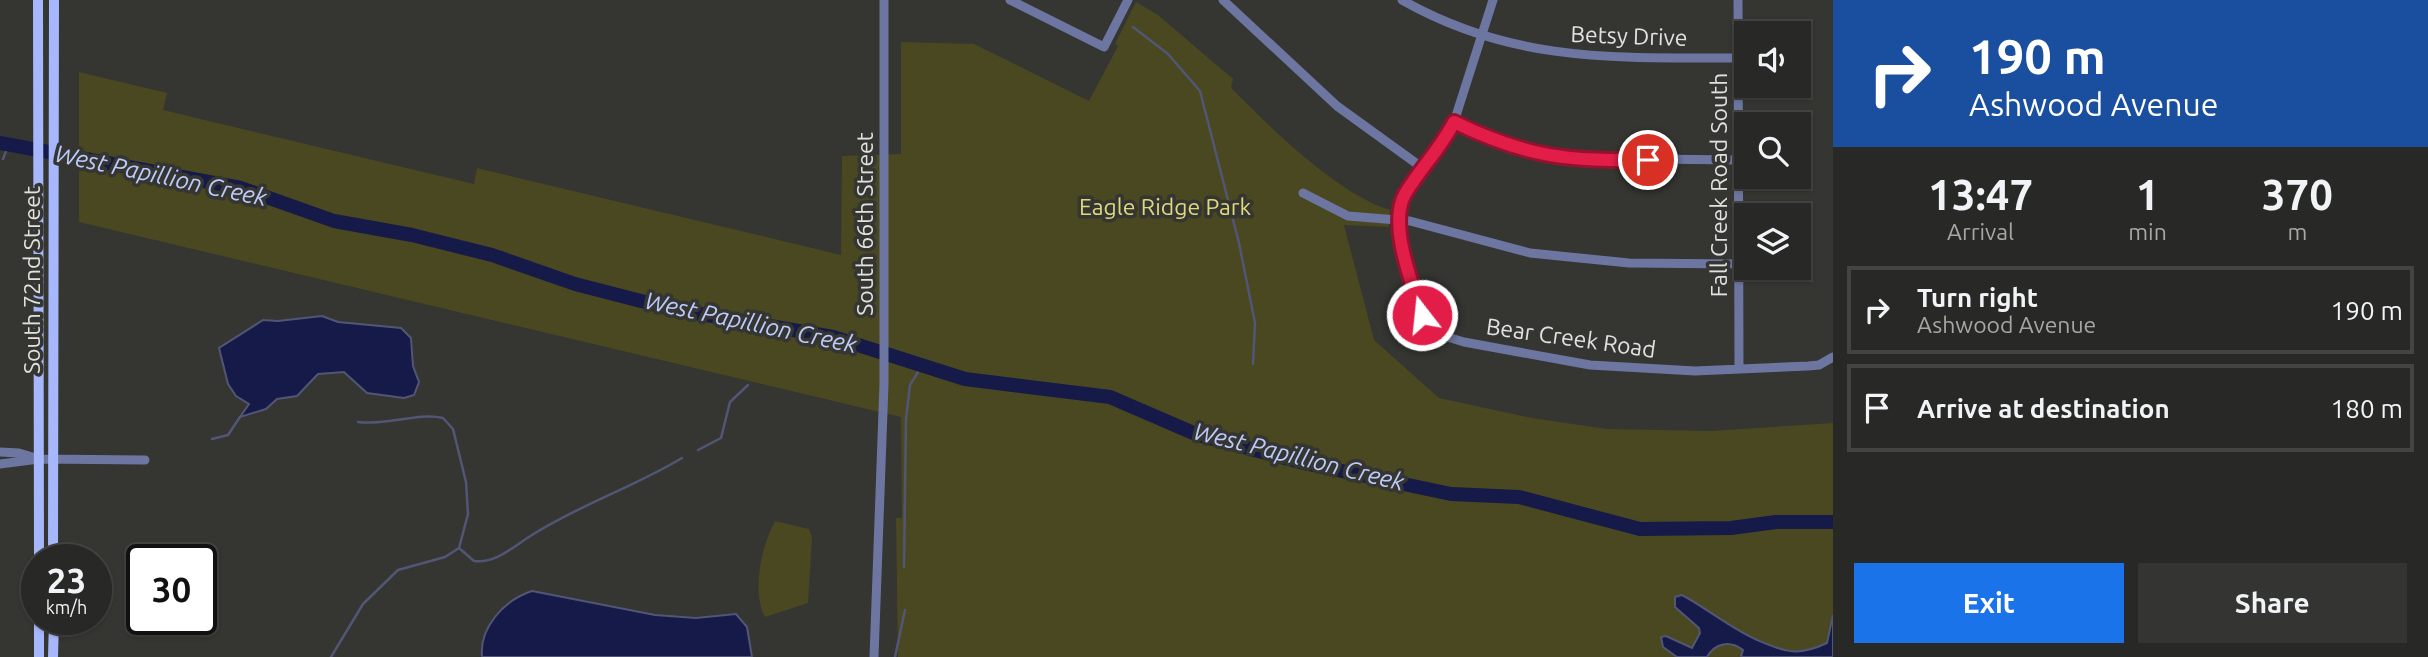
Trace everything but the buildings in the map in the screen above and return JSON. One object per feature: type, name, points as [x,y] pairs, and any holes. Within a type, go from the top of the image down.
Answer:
[{"type":"main road","name":"South 72nd Street","points":[[38,0],[39,544]]},
{"type":"main road","name":"South 72nd Street","points":[[53,544],[54,0]]},
{"type":"main road","points":[[39,635],[39,657]]},
{"type":"main road","points":[[53,657],[54,635]]},
{"type":"street","name":"South 66th Street","points":[[874,657],[885,322],[884,0]]},
{"type":"street","points":[[1010,0],[1104,47],[1128,0]]},
{"type":"street","points":[[1223,0],[1337,106],[1424,169]]},
{"type":"street","name":"Betsy Drive","points":[[1402,0],[1482,34],[1560,54],[1595,58],[1734,58]]},
{"type":"street","points":[[1399,219],[1405,195],[1454,122],[1493,0]]},
{"type":"street","name":"Fall Creek Road South","points":[[1738,0],[1738,21]]},
{"type":"street","points":[[1454,122],[1511,147],[1559,158],[1734,160]]},
{"type":"street","points":[[1303,194],[1348,216],[1399,219],[1504,247],[1594,261],[1734,264]]},
{"type":"street","name":"Bear Creek Road","points":[[1399,219],[1422,315],[1441,335],[1464,342],[1590,365],[1647,370],[1819,365],[1833,357]]},
{"type":"street","name":"Fall Creek Road South","points":[[1738,280],[1740,369]]},
{"type":"street","points":[[0,452],[19,453],[39,460]]},
{"type":"street","points":[[0,464],[53,459],[145,460]]},
{"type":"green space","name":"Eagle Ridge Park","points":[[1136,2],[1158,15],[1233,79],[1231,88],[1305,158],[1369,202],[1390,210],[1389,227],[1344,225],[1374,340],[1439,398],[1532,418],[1607,429],[1711,431],[1833,423],[1833,657],[898,657],[896,518],[902,518],[901,417],[79,222],[79,72],[167,93],[163,110],[474,184],[477,168],[841,255],[842,156],[901,154],[901,42],[974,44],[1089,101],[1118,46],[1115,44]]},
{"type":"green space","points":[[775,521],[809,529],[812,537],[808,603],[765,617],[759,594],[760,568],[766,542]]},
{"type":"shaded area","points":[[322,316],[338,322],[401,328],[411,338],[413,366],[419,382],[414,395],[404,398],[367,393],[344,372],[318,374],[297,396],[277,399],[266,409],[240,417],[249,404],[236,396],[228,384],[219,348],[263,320]]},
{"type":"shaded area","points":[[532,591],[655,615],[696,618],[736,614],[747,627],[752,657],[482,657],[485,636],[495,616],[512,601]]},
{"type":"shaded area","points":[[1682,595],[1747,635],[1776,648],[1792,651],[1807,650],[1827,643],[1833,615],[1833,657],[1741,657],[1743,650],[1723,644],[1707,657],[1677,657],[1663,647],[1661,637],[1666,636],[1692,648],[1700,633],[1699,628],[1675,607],[1675,597]]},
{"type":"waterway","points":[[1133,27],[1168,54],[1200,91],[1239,243],[1255,323],[1253,364]]},
{"type":"waterway","name":"West Papillion Creek","points":[[0,143],[241,188],[334,221],[412,235],[492,255],[575,284],[672,309],[833,337],[965,379],[1110,397],[1198,435],[1304,463],[1451,494],[1519,497],[1640,529],[1731,528],[1776,522],[1833,522]]},
{"type":"waterway","points":[[3,159],[8,146]]},
{"type":"waterway","name":"West Papillion Creek","points":[[760,332],[765,325]]},
{"type":"waterway","points":[[904,567],[906,419],[910,385],[923,364]]},
{"type":"waterway","points":[[698,450],[721,438],[730,402],[748,385]]},
{"type":"waterway","points":[[212,439],[228,435],[240,417]]},
{"type":"waterway","points":[[331,657],[363,604],[398,570],[445,557],[459,548],[468,514],[466,482],[453,429],[443,418],[358,422]]},
{"type":"waterway","points":[[459,548],[474,561],[490,560],[550,524],[682,458]]},
{"type":"waterway","points":[[895,657],[905,610]]},
{"type":"route","points":[[1422,315],[1400,234],[1400,208],[1405,195],[1443,143],[1454,122],[1511,147],[1535,154],[1593,160],[1648,160]]}]
